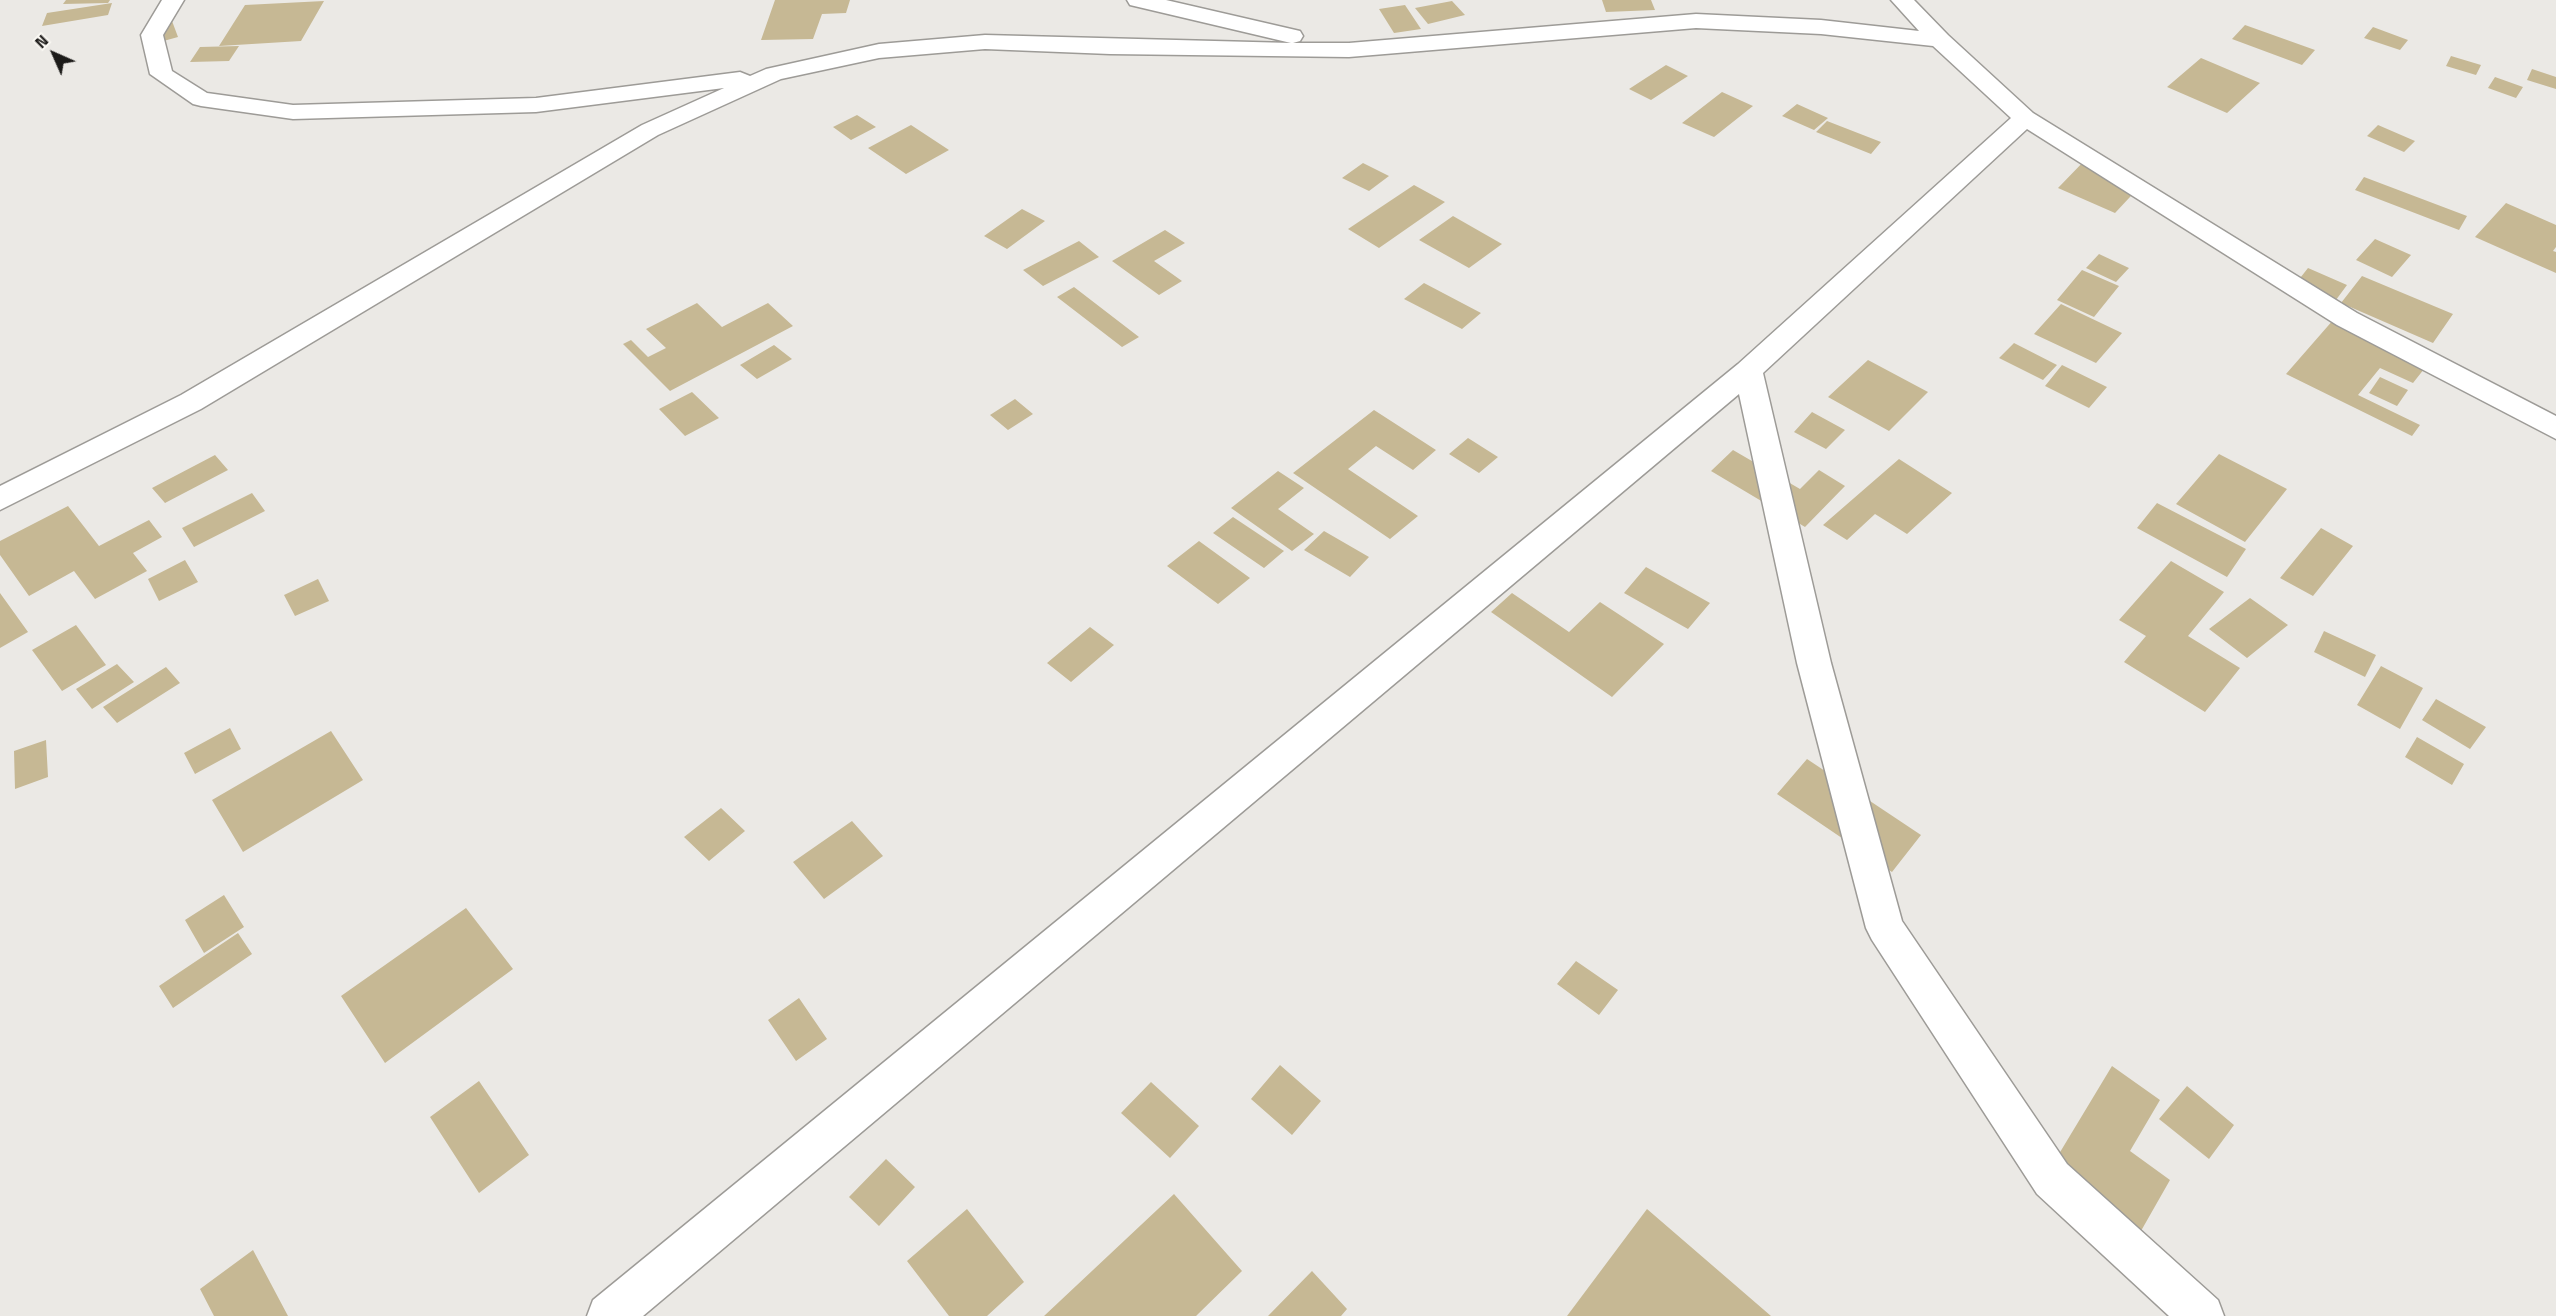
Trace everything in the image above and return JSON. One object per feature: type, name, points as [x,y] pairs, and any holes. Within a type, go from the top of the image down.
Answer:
[{"type":"street","points":[[173,0],[152,35],[161,74],[201,99],[293,112],[536,105],[774,74],[879,51],[986,42],[1349,50],[1696,21],[1821,27],[1940,40]]},
{"type":"street","points":[[1138,0],[1349,50]]},
{"type":"street","points":[[1902,0],[1940,40],[2025,118],[2347,319],[2556,429]]},
{"type":"street","points":[[0,499],[191,402],[650,130],[774,74]]},
{"type":"street","points":[[609,1316],[1748,371],[2025,118]]},
{"type":"street","points":[[1748,371],[1814,663],[1885,928],[2052,1179],[2202,1316]]},
{"type":"building","points":[[66,0],[110,0],[108,3],[63,4]]},
{"type":"building","points":[[775,0],[850,0],[846,13],[822,14],[813,39],[761,40]]},
{"type":"building","points":[[1602,0],[1651,0],[1655,10],[1606,12]]},
{"type":"building","points":[[324,1],[301,41],[219,46],[245,5]]},
{"type":"building","points":[[1452,1],[1465,15],[1428,24],[1415,8]]},
{"type":"building","points":[[112,3],[108,15],[42,26],[47,13]]},
{"type":"building","points":[[1405,5],[1421,29],[1394,33],[1379,9]]},
{"type":"building","points":[[172,21],[178,37],[149,45],[143,29]]},
{"type":"building","points":[[2245,25],[2315,50],[2302,65],[2232,39]]},
{"type":"building","points":[[2373,27],[2408,40],[2400,50],[2364,38]]},
{"type":"building","points":[[239,46],[229,61],[190,62],[200,47]]},
{"type":"building","points":[[2451,56],[2481,65],[2476,75],[2446,66]]},
{"type":"building","points":[[2201,58],[2260,83],[2227,113],[2167,87]]},
{"type":"building","points":[[1666,65],[1688,76],[1651,100],[1629,89]]},
{"type":"building","points":[[2532,69],[2556,77],[2556,89],[2527,80]]},
{"type":"building","points":[[2495,77],[2523,87],[2516,98],[2488,88]]},
{"type":"building","points":[[1722,92],[1753,106],[1714,137],[1682,123]]},
{"type":"building","points":[[1797,104],[1828,118],[1814,130],[1782,116]]},
{"type":"building","points":[[857,115],[876,127],[851,140],[833,127]]},
{"type":"building","points":[[1827,121],[1881,142],[1871,154],[1816,132]]},
{"type":"building","points":[[911,125],[949,150],[906,174],[868,148]]},
{"type":"building","points":[[2378,125],[2415,141],[2404,152],[2367,136]]},
{"type":"building","points":[[2088,157],[2145,181],[2115,213],[2058,188]]},
{"type":"building","points":[[1363,163],[1389,176],[1369,191],[1342,178]]},
{"type":"building","points":[[2364,177],[2467,216],[2459,230],[2355,190]]},
{"type":"building","points":[[1414,185],[1445,202],[1379,248],[1348,229]]},
{"type":"building","points":[[2506,203],[2556,225],[2556,247],[2553,251],[2556,252],[2556,273],[2475,237]]},
{"type":"building","points":[[1022,209],[1045,221],[1007,249],[984,236]]},
{"type":"building","points":[[1453,216],[1502,244],[1469,268],[1419,240]]},
{"type":"building","points":[[1165,230],[1185,243],[1154,261],[1182,281],[1159,295],[1112,261]]},
{"type":"building","points":[[2375,239],[2411,255],[2392,277],[2356,260]]},
{"type":"building","points":[[1079,241],[1099,257],[1043,286],[1023,270]]},
{"type":"building","points":[[2099,254],[2129,268],[2116,282],[2086,268]]},
{"type":"building","points":[[2308,268],[2347,285],[2333,304],[2293,287]]},
{"type":"building","points":[[2082,270],[2119,286],[2094,317],[2057,300]]},
{"type":"building","points":[[2362,276],[2453,314],[2433,343],[2341,303]]},
{"type":"building","points":[[1424,283],[1481,313],[1462,329],[1404,299]]},
{"type":"building","points":[[1074,287],[1139,337],[1122,347],[1057,297]]},
{"type":"building","points":[[697,303],[722,327],[768,303],[793,326],[670,391],[623,344],[631,340],[648,357],[666,348],[646,329]]},
{"type":"building","points":[[2061,304],[2122,333],[2096,363],[2034,334]]},
{"type":"building","points":[[2334,319],[2428,364],[2413,383],[2380,368],[2358,395],[2420,425],[2412,436],[2286,374]]},
{"type":"building","points":[[2014,343],[2057,365],[2043,380],[1999,358]]},
{"type":"building","points":[[774,345],[792,359],[757,379],[740,365]]},
{"type":"building","points":[[1868,360],[1928,392],[1889,431],[1828,397]]},
{"type":"building","points":[[2062,365],[2107,387],[2089,408],[2045,386]]},
{"type":"building","points":[[2380,377],[2408,390],[2397,406],[2369,393]]},
{"type":"building","points":[[692,392],[719,418],[685,436],[659,409]]},
{"type":"building","points":[[1015,399],[1033,414],[1008,430],[990,415]]},
{"type":"building","points":[[1374,410],[1436,450],[1413,470],[1376,446],[1348,469],[1418,516],[1390,539],[1293,473]]},
{"type":"building","points":[[1812,412],[1845,430],[1826,449],[1794,432]]},
{"type":"building","points":[[1468,438],[1498,457],[1479,473],[1449,454]]},
{"type":"building","points":[[1733,450],[1800,489],[1819,470],[1845,486],[1805,527],[1711,471]]},
{"type":"building","points":[[2219,454],[2287,489],[2245,542],[2176,504]]},
{"type":"building","points":[[215,455],[228,470],[165,503],[152,488]]},
{"type":"building","points":[[1899,459],[1952,493],[1907,534],[1875,514],[1847,540],[1823,525]]},
{"type":"building","points":[[1278,471],[1304,488],[1278,509],[1314,534],[1292,551],[1231,508]]},
{"type":"building","points":[[252,493],[265,511],[194,547],[182,528]]},
{"type":"building","points":[[2157,503],[2246,549],[2227,577],[2137,528]]},
{"type":"building","points":[[68,506],[99,546],[149,520],[162,537],[133,553],[147,571],[95,599],[74,571],[29,596],[0,555],[0,541]]},
{"type":"building","points":[[1233,517],[1284,551],[1264,568],[1213,533]]},
{"type":"building","points":[[2321,528],[2353,546],[2313,596],[2280,578]]},
{"type":"building","points":[[1324,531],[1369,557],[1350,577],[1304,550]]},
{"type":"building","points":[[1199,541],[1250,578],[1218,604],[1167,566]]},
{"type":"building","points":[[185,560],[198,582],[159,601],[148,579]]},
{"type":"building","points":[[2171,561],[2224,592],[2188,636],[2240,668],[2205,712],[2124,662],[2146,636],[2119,620]]},
{"type":"building","points":[[1646,567],[1710,603],[1688,629],[1624,593]]},
{"type":"building","points":[[318,579],[329,601],[295,616],[284,595]]},
{"type":"building","points":[[0,593],[28,632],[0,648]]},
{"type":"building","points":[[1512,593],[1569,632],[1600,602],[1664,644],[1612,697],[1491,612]]},
{"type":"building","points":[[2250,598],[2288,625],[2247,658],[2209,629]]},
{"type":"building","points":[[76,625],[106,665],[62,691],[32,650]]},
{"type":"building","points":[[1090,627],[1114,645],[1071,682],[1047,663]]},
{"type":"building","points":[[2324,631],[2376,655],[2365,677],[2314,652]]},
{"type":"building","points":[[117,664],[134,682],[92,709],[76,689]]},
{"type":"building","points":[[2381,666],[2423,688],[2400,729],[2357,705]]},
{"type":"building","points":[[166,667],[180,683],[117,723],[103,707]]},
{"type":"building","points":[[2436,699],[2486,727],[2470,749],[2422,720]]},
{"type":"building","points":[[230,728],[241,749],[195,774],[184,753]]},
{"type":"building","points":[[331,731],[363,780],[243,852],[212,800]]},
{"type":"building","points":[[2417,737],[2464,764],[2452,785],[2405,757]]},
{"type":"building","points":[[46,740],[48,777],[15,789],[14,751]]},
{"type":"building","points":[[1807,759],[1921,835],[1892,872],[1777,794]]},
{"type":"building","points":[[721,808],[745,831],[709,861],[684,837]]},
{"type":"building","points":[[852,821],[883,856],[824,899],[793,862]]},
{"type":"building","points":[[224,895],[244,927],[204,953],[185,920]]},
{"type":"building","points":[[466,908],[513,969],[385,1063],[341,996]]},
{"type":"building","points":[[238,933],[252,954],[173,1008],[159,986]]},
{"type":"building","points":[[1576,961],[1618,990],[1599,1015],[1557,984]]},
{"type":"building","points":[[799,998],[827,1039],[796,1061],[768,1020]]},
{"type":"building","points":[[1280,1065],[1321,1101],[1292,1135],[1251,1099]]},
{"type":"building","points":[[2112,1066],[2160,1100],[2130,1151],[2170,1180],[2125,1259],[2036,1192]]},
{"type":"building","points":[[479,1081],[529,1155],[479,1193],[430,1117]]},
{"type":"building","points":[[1151,1082],[1199,1126],[1170,1158],[1121,1113]]},
{"type":"building","points":[[2187,1086],[2234,1125],[2209,1159],[2159,1119]]},
{"type":"building","points":[[886,1159],[915,1187],[879,1226],[849,1197]]},
{"type":"building","points":[[1174,1194],[1242,1271],[1196,1316],[1044,1316]]},
{"type":"building","points":[[967,1209],[1024,1282],[987,1316],[949,1316],[907,1261]]},
{"type":"building","points":[[1647,1209],[1771,1316],[1567,1316]]},
{"type":"building","points":[[253,1250],[288,1316],[214,1316],[200,1289]]},
{"type":"building","points":[[1312,1271],[1347,1309],[1341,1316],[1268,1316]]}]
